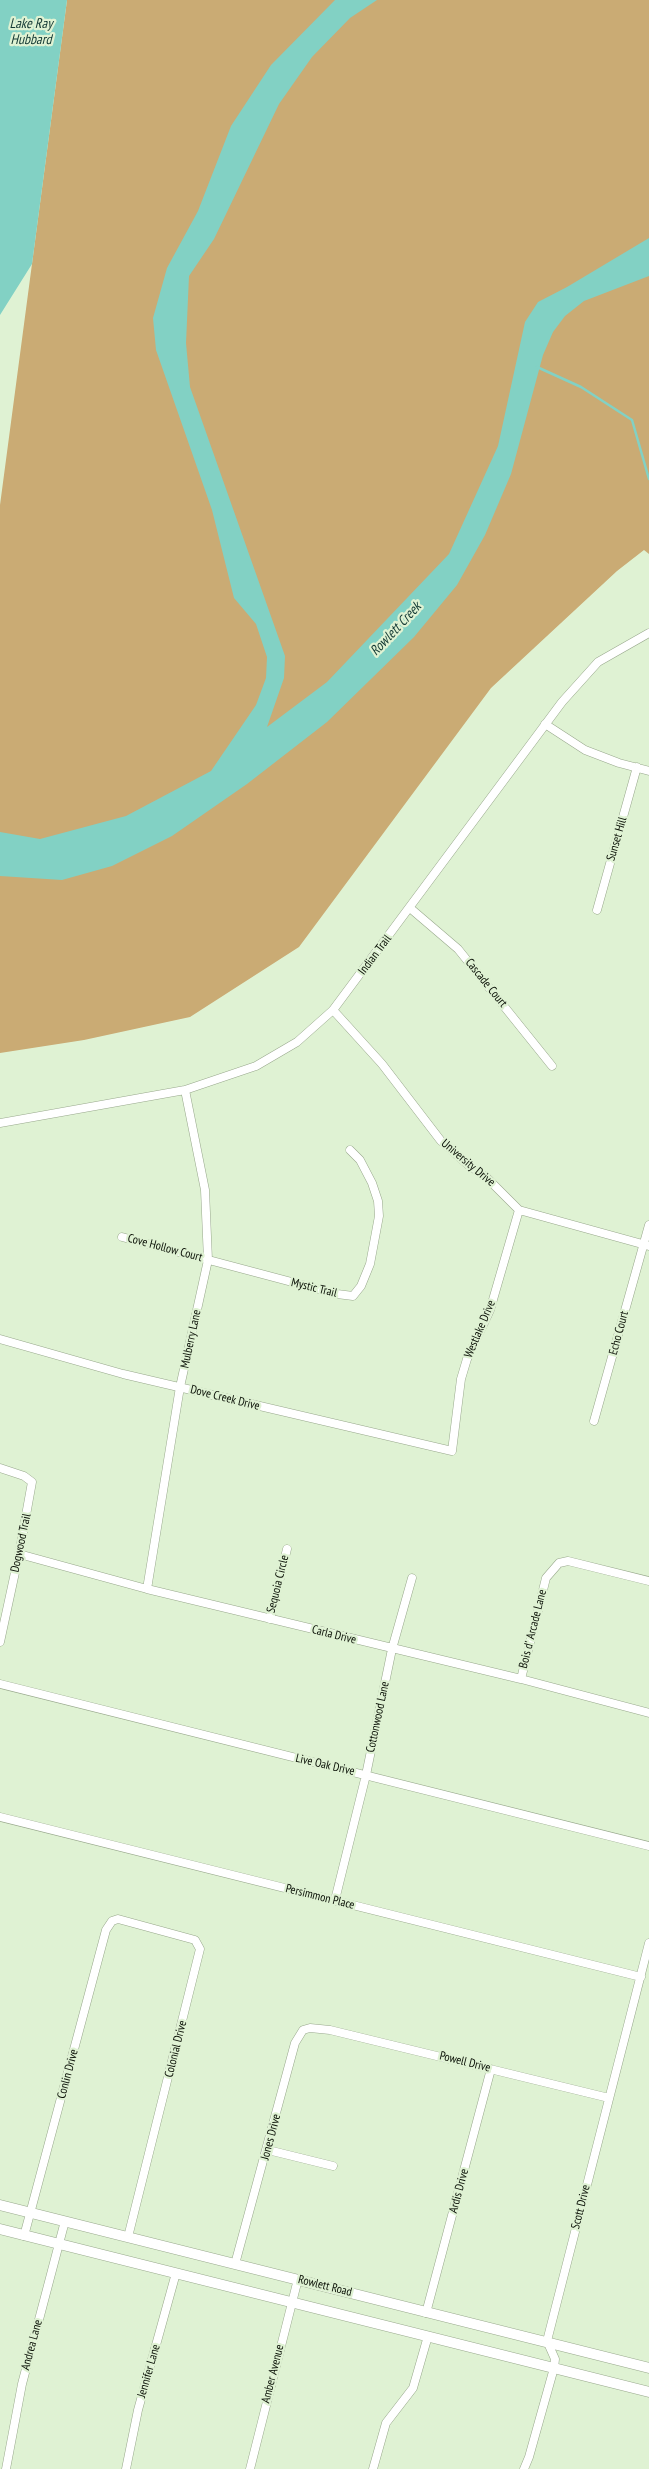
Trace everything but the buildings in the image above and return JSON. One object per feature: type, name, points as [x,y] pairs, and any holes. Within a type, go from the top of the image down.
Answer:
[{"type":"main road","name":"Rowlett Road","points":[[0,2205],[649,2368]]},
{"type":"main road","name":"Rowlett Road","points":[[0,2229],[649,2392]]},
{"type":"street","name":"Indian Trail","points":[[0,1123],[185,1090],[256,1066],[297,1042],[333,1010],[562,702],[598,662],[649,632]]},
{"type":"street","points":[[545,724],[586,750],[649,771]]},
{"type":"street","name":"Sunset Hill","points":[[597,910],[637,767]]},
{"type":"street","name":"Cascade Court","points":[[410,908],[458,949],[552,1066]]},
{"type":"street","name":"University Drive","points":[[333,1010],[382,1064],[441,1140],[467,1164],[486,1177],[519,1210],[646,1245]]},
{"type":"street","name":"Mulberry Lane","points":[[147,1589],[180,1387],[208,1260],[205,1190],[185,1090]]},
{"type":"street","name":"Mystic Trail","points":[[208,1260],[337,1294],[353,1296],[361,1286],[370,1264],[379,1216],[378,1201],[372,1183],[360,1160],[350,1150]]},
{"type":"street","name":"Westlake Drive","points":[[452,1451],[461,1379],[467,1359],[490,1310],[519,1210]]},
{"type":"street","name":"Echo Court","points":[[594,1421],[646,1245],[649,1225]]},
{"type":"street","name":"Cove Hollow Court","points":[[122,1237],[208,1260]]},
{"type":"street","name":"Dove Creek Drive","points":[[0,1339],[123,1374],[452,1451]]},
{"type":"street","name":"Dogwood Trail","points":[[0,1468],[24,1476],[32,1482],[32,1493],[0,1642]]},
{"type":"street","name":"Sequoia Circle","points":[[270,1619],[287,1549]]},
{"type":"street","name":"Carla Drive","points":[[19,1554],[147,1589],[392,1650],[521,1679],[649,1713]]},
{"type":"street","name":"Bois d' Arcade Lane","points":[[521,1679],[546,1578],[559,1563],[568,1561],[649,1581]]},
{"type":"street","name":"Cottonwood Lane","points":[[335,1900],[366,1775],[392,1650],[412,1578]]},
{"type":"street","name":"Live Oak Drive","points":[[0,1684],[649,1846]]},
{"type":"street","name":"Persimmon Place","points":[[0,1817],[641,1977]]},
{"type":"street","name":"Conlin Drive","points":[[24,2236],[106,1930],[112,1921],[118,1919]]},
{"type":"street","name":"Colonial Drive","points":[[118,1919],[195,1940],[200,1949],[128,2237]]},
{"type":"street","name":"Scott Drive","points":[[547,2342],[649,1943]]},
{"type":"street","name":"Jones Drive","points":[[236,2264],[298,2035],[303,2030],[310,2028],[321,2030]]},
{"type":"street","name":"Powell Drive","points":[[321,2030],[609,2098]]},
{"type":"street","name":"Ardis Drive","points":[[426,2313],[491,2069]]},
{"type":"street","points":[[268,2150],[333,2166]]},
{"type":"street","name":"Andrea Lane","points":[[6,2469],[22,2384],[65,2222]]},
{"type":"street","name":"Jennifer Lane","points":[[126,2469],[138,2410],[176,2273]]},
{"type":"street","name":"Amber Avenue","points":[[250,2469],[298,2279]]},
{"type":"street","points":[[373,2469],[386,2423],[414,2388],[428,2336]]},
{"type":"street","points":[[524,2469],[530,2457],[554,2368],[555,2359],[547,2342]]},
{"type":"shaded area","points":[[67,0],[649,0],[649,554],[644,550],[617,571],[491,688],[299,947],[190,1017],[84,1040],[0,1053],[0,505]]},
{"type":"water","name":"Lake Ray Hubbard","points":[[0,0],[67,0],[32,264],[0,315]]},
{"type":"water","name":"Rowlett Creek","points":[[335,0],[377,0],[350,18],[312,57],[279,104],[214,239],[189,276],[186,343],[190,387],[285,656],[284,678],[267,727],[327,682],[449,554],[498,446],[525,322],[538,302],[649,238],[649,276],[584,301],[565,316],[553,332],[543,355],[511,474],[485,535],[457,585],[414,637],[327,722],[247,784],[172,836],[112,866],[62,880],[0,876],[0,832],[40,839],[126,816],[211,771],[256,705],[266,678],[267,657],[256,624],[234,598],[212,510],[156,350],[153,318],[167,268],[198,211],[231,126],[271,65]]},
{"type":"waterway","points":[[537,367],[581,387],[632,420],[649,479]]}]
